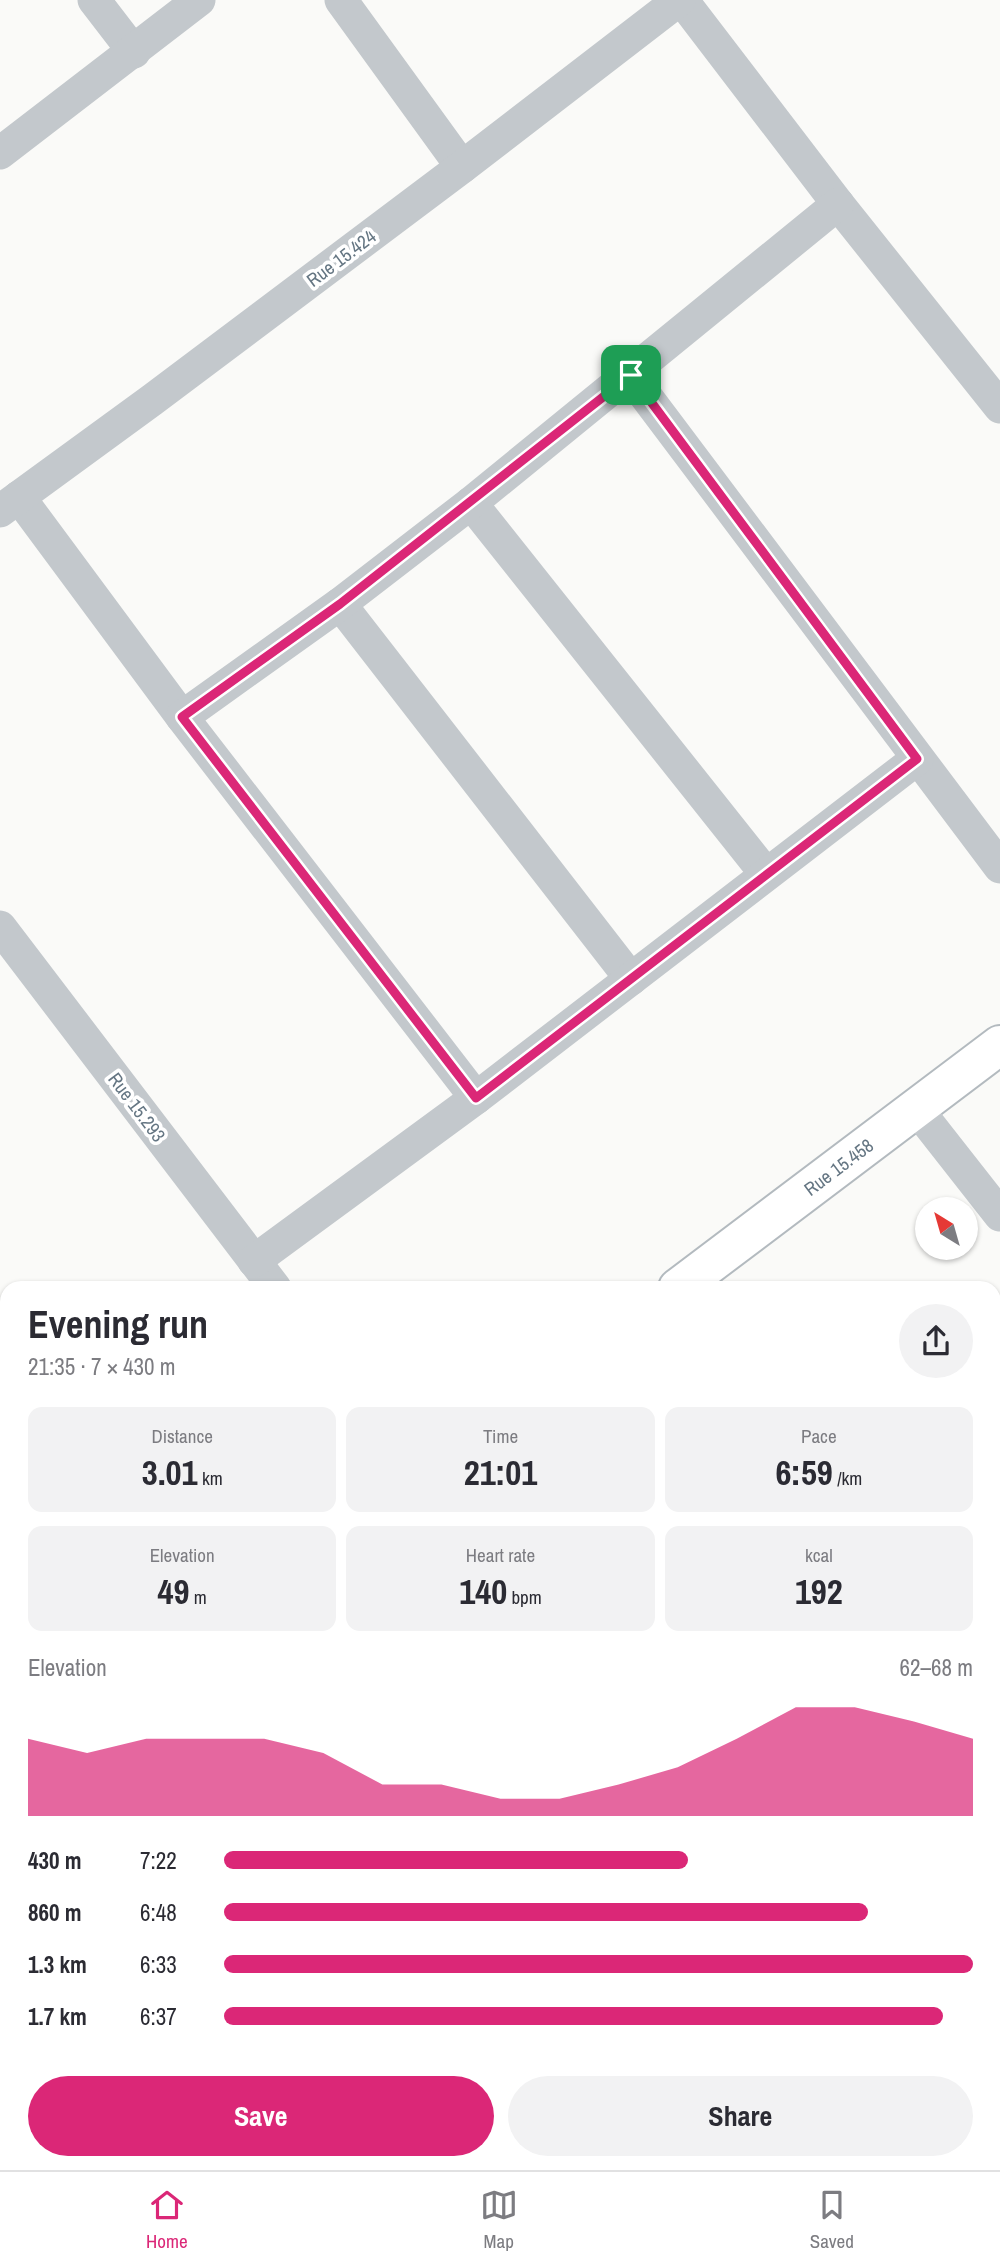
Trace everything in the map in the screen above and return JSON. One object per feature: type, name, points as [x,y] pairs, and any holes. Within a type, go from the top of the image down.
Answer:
[{"type":"main road","name":"Rue 15.458","points":[[687,1281],[1000,1045]]},
{"type":"street","points":[[94,0],[134,52]]},
{"type":"street","points":[[0,153],[199,0]]},
{"type":"street","points":[[341,0],[462,167]]},
{"type":"street","points":[[680,0],[838,204],[995,390]]},
{"type":"street","name":"Rue 15.424","points":[[9,504],[152,400],[680,0]]},
{"type":"street","points":[[182,717],[340,604],[471,503],[838,204]]},
{"type":"street","points":[[631,375],[1000,867]]},
{"type":"street","points":[[471,503],[766,874]]},
{"type":"street","points":[[9,504],[182,717],[476,1098]]},
{"type":"street","points":[[340,604],[631,979]]},
{"type":"street","points":[[254,1261],[476,1098],[917,759]]},
{"type":"street","name":"Rue 15.293","points":[[0,927],[270,1281]]},
{"type":"street","points":[[916,1108],[1000,1215]]},
{"type":"route","points":[[631,375],[917,759],[476,1098],[182,717],[340,604],[631,375]]}]
